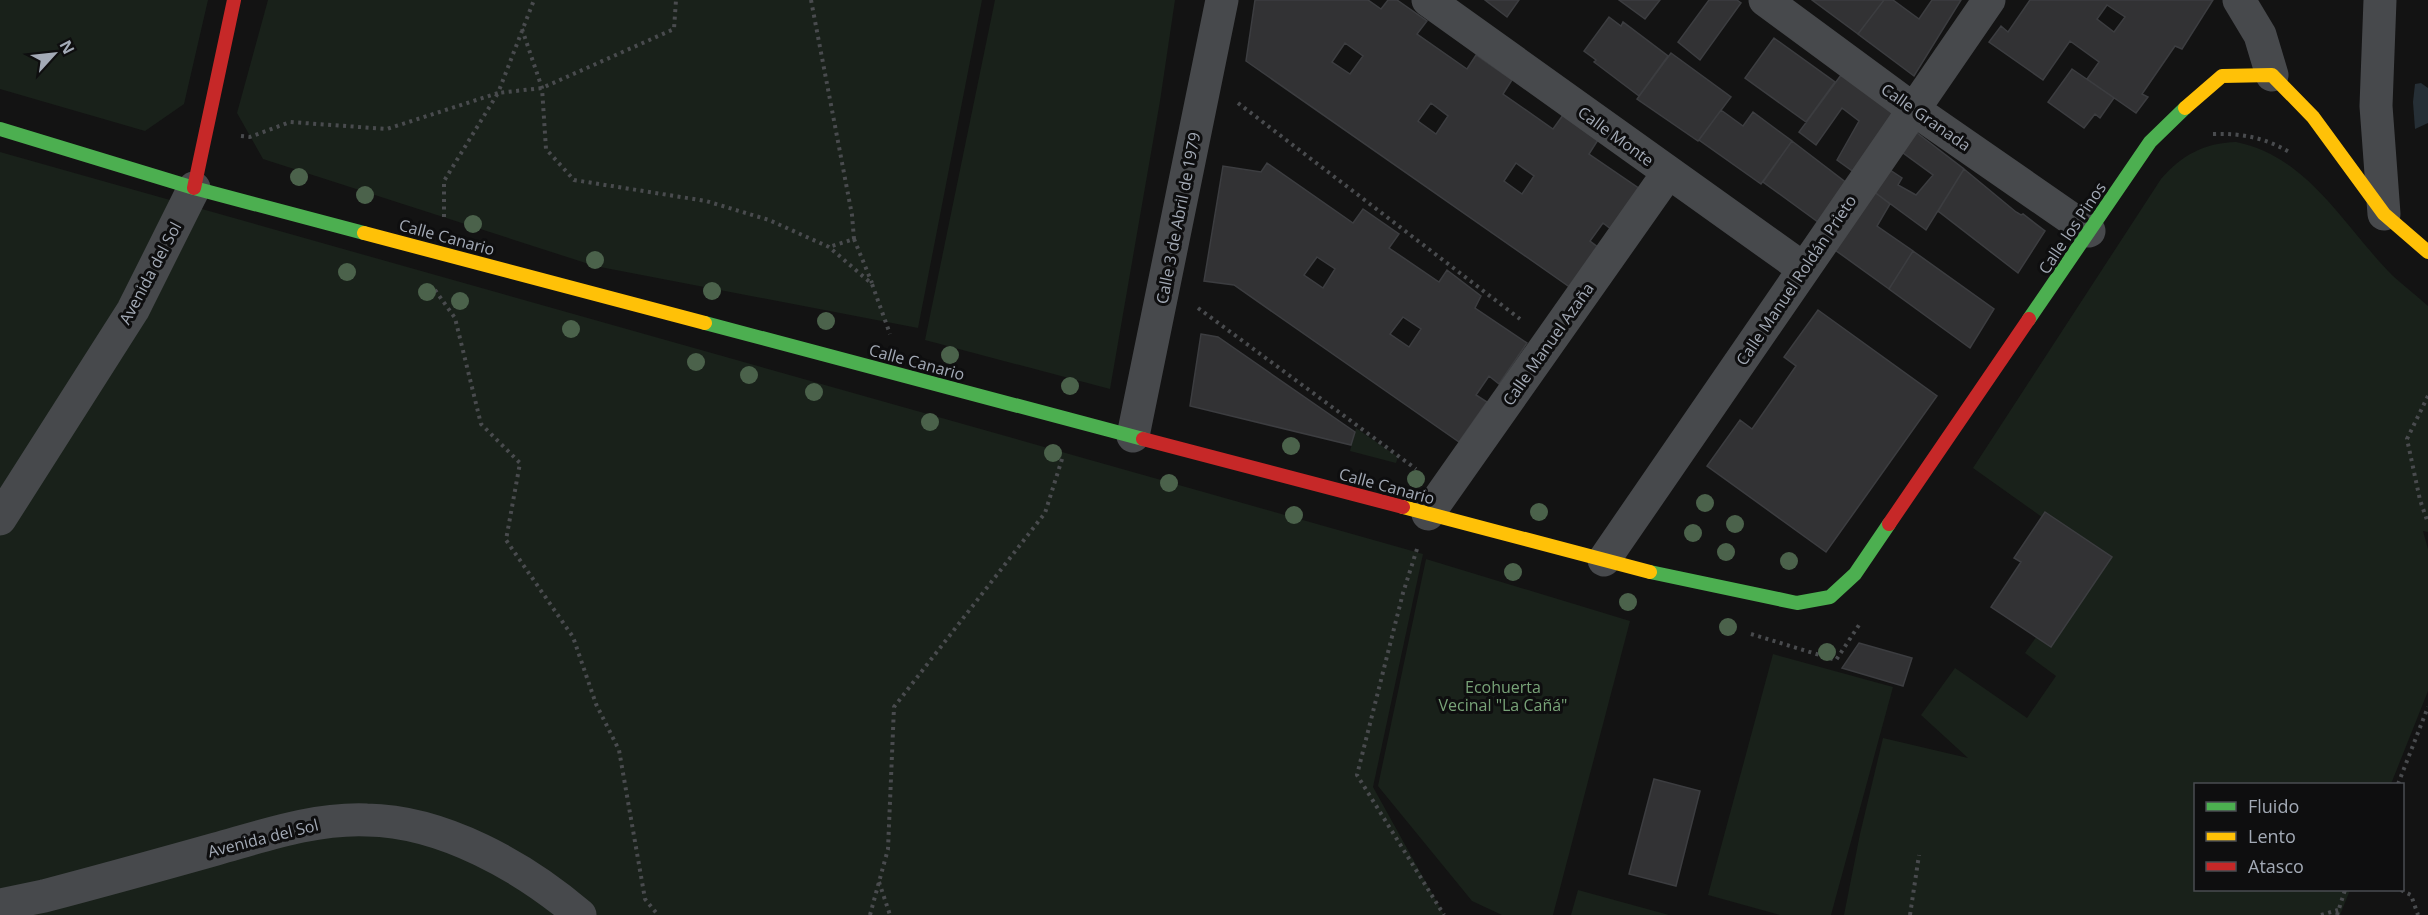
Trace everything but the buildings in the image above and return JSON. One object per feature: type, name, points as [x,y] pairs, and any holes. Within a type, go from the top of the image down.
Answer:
[{"type":"street","name":"Avenida del Sol","points":[[0,519],[133,310],[194,188],[234,0]]},
{"type":"street","name":"Calle 3 de Abril de 1979","points":[[1133,436],[1166,285],[1222,0]]},
{"type":"street","name":"Calle Monte","points":[[1428,0],[1804,269]]},
{"type":"street","name":"Calle Granada","points":[[1765,0],[1913,109],[2089,231]]},
{"type":"street","name":"Calle Manuel Roldán Prieto","points":[[1604,560],[1989,0]]},
{"type":"street","points":[[2239,0],[2260,35],[2272,75],[2313,117],[2384,214],[2428,252]]},
{"type":"street","points":[[2380,0],[2376,106],[2384,214]]},
{"type":"street","name":"Calle los Pinos","points":[[1830,597],[1855,574],[2150,142],[2222,76],[2272,75]]},
{"type":"street","name":"Calle Canario","points":[[0,129],[194,188],[1133,436],[1436,502],[1604,560],[1664,576],[1797,603],[1830,597]]},
{"type":"street","name":"Calle Manuel Azaña","points":[[1436,502],[1668,173]]},
{"type":"street","name":"Avenida del Sol","points":[[0,905],[44,896],[307,823],[368,819],[427,829],[491,854],[561,898],[580,915]]},
{"type":"path","points":[[399,242],[444,217],[444,181],[498,93],[534,0]]},
{"type":"path","points":[[250,137],[290,122],[387,129],[498,93],[542,88],[674,29],[676,0]]},
{"type":"path","points":[[811,0],[852,215],[854,239],[891,337],[899,374]]},
{"type":"path","points":[[522,29],[542,88],[546,149],[574,180],[706,201],[769,220],[829,248],[872,284]]},
{"type":"path","points":[[1205,79],[1493,299]]},
{"type":"path","points":[[2206,135],[2232,133],[2255,136],[2277,144],[2296,156]]},
{"type":"path","points":[[829,248],[854,239]]},
{"type":"path","points":[[1166,285],[1341,416],[1436,502],[1403,593],[1357,775],[1444,915]]},
{"type":"path","points":[[434,289],[455,318],[481,424],[520,463],[506,540],[573,637],[596,704],[619,750],[645,899],[658,915]]},
{"type":"path","points":[[2428,396],[2407,439],[2420,500],[2428,523]]},
{"type":"path","points":[[870,915],[888,849],[894,707],[1045,513],[1074,420]]},
{"type":"path","points":[[1746,633],[1836,660],[1861,621]]},
{"type":"path","points":[[2398,783],[2428,707]]},
{"type":"path","points":[[1910,915],[1919,855]]},
{"type":"path","points":[[878,881],[890,915]]},
{"type":"path","points":[[2320,915],[2338,913],[2345,891]]},
{"type":"path","points":[[2403,891],[2411,895],[2418,915]]},
{"type":"green space","points":[[0,0],[208,0],[184,104],[145,131],[0,89]]},
{"type":"green space","points":[[268,0],[982,0],[918,328],[595,266],[263,159],[237,113]]},
{"type":"green space","points":[[995,0],[1175,0],[1160,101],[1110,389],[925,340]]},
{"type":"green space","points":[[2236,142],[2261,150],[2284,162],[2305,178],[2324,196],[2393,276],[2428,306],[2428,532],[2423,531],[2428,549],[2428,691],[2391,783],[2194,783],[2194,891],[2350,891],[2340,915],[1844,915],[1860,834],[1883,738],[1968,758],[1921,715],[1955,668],[2027,718],[2056,676],[2025,653],[2094,554],[1973,468],[2161,179],[2177,163],[2194,152],[2224,143]]},
{"type":"green space","points":[[0,152],[1423,554],[1373,787],[1444,915],[0,915]]},
{"type":"green space","points":[[1356,428],[1398,457],[1396,463],[1350,451]]},
{"type":"green space","name":"Ecohuerta Vecinal \"La Cañá\"","points":[[1426,559],[1630,621],[1553,915],[1502,915],[1472,901],[1378,786]]},
{"type":"green space","points":[[1773,654],[1893,687],[1831,915],[1780,915],[1708,895]]},
{"type":"green space","points":[[1578,890],[1669,915],[1571,915]]},
{"type":"shaded area","points":[[2421,83],[2428,88],[2428,123],[2415,129],[2413,102],[2415,84]]},
{"type":"traffic: fast","points":[[2029,319],[2150,142],[2185,108]]},
{"type":"traffic: fast","points":[[0,129],[194,188],[364,233]]},
{"type":"traffic: fast","points":[[705,323],[1143,439]]},
{"type":"traffic: fast","points":[[1650,572],[1797,603],[1830,597],[1855,574],[1889,524]]},
{"type":"traffic: slow","points":[[2185,108],[2222,76],[2272,75],[2313,117],[2384,214],[2428,252]]},
{"type":"traffic: slow","points":[[364,233],[705,323]]},
{"type":"traffic: slow","points":[[1403,507],[1650,572]]},
{"type":"traffic: jam","points":[[194,188],[234,0]]},
{"type":"traffic: jam","points":[[1889,524],[2029,319]]},
{"type":"traffic: jam","points":[[1143,439],[1403,507]]}]
